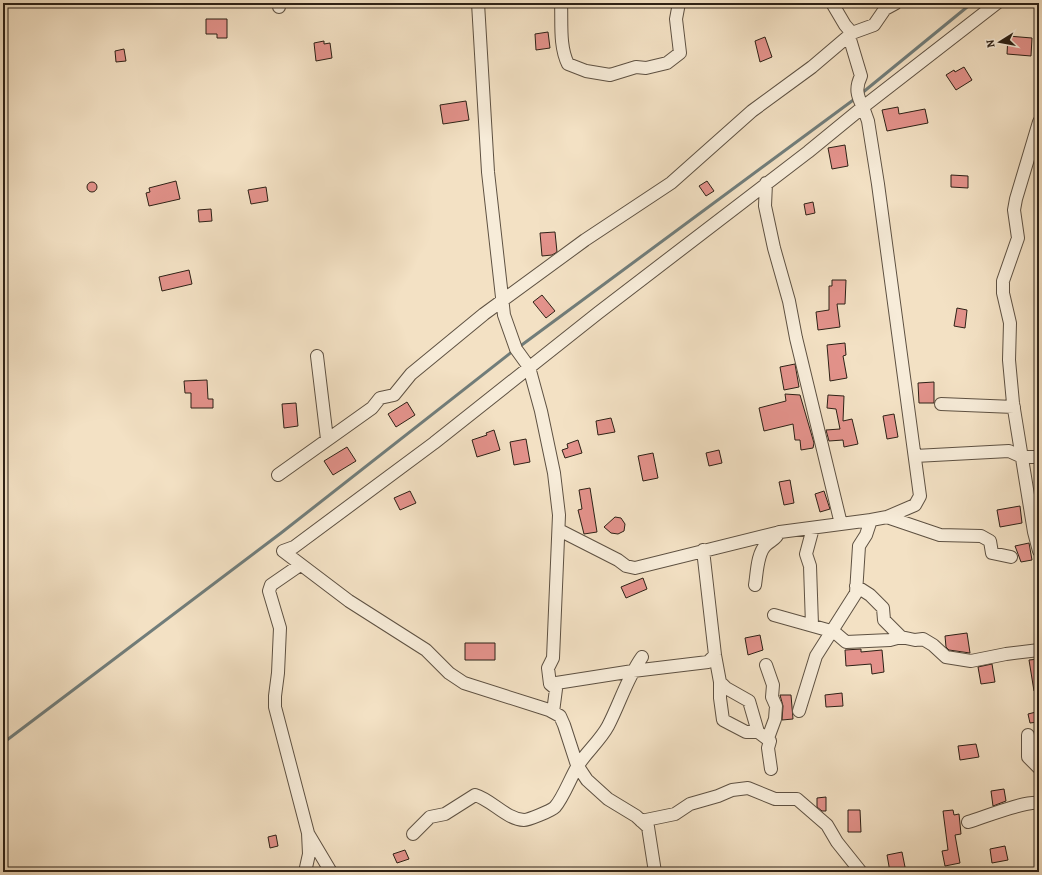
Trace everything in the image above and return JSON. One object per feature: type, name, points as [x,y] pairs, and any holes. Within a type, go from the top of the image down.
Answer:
[{"type":"street","points":[[478,3],[488,172],[504,315],[516,349],[529,367],[541,410],[554,473],[559,515],[553,658],[548,668],[550,684],[556,689],[553,712]]},
{"type":"street","points":[[561,3],[562,39],[565,58],[568,64],[586,71],[610,75],[636,67],[646,68],[667,63],[680,53],[676,19],[679,3]]},
{"type":"street","points":[[559,530],[618,560],[626,566],[635,568],[780,532],[887,517],[915,506],[920,496],[878,184],[868,121],[863,107],[857,97],[857,84],[860,76],[850,34],[832,3]]},
{"type":"street","points":[[278,474],[372,408],[380,398],[394,395],[411,374],[503,300],[585,240],[671,184],[752,111],[812,67],[850,34],[874,25],[885,8],[896,3]]},
{"type":"street","points":[[655,872],[648,827],[641,820],[608,799],[586,780],[578,766],[560,716],[553,712],[464,683],[450,673],[426,650],[349,601],[283,551],[294,547],[434,443],[529,367],[997,3]]},
{"type":"street","points":[[1039,122],[1016,199],[1014,210],[1018,238],[1003,281],[1003,293],[1010,323],[1009,360],[1014,407],[1034,532],[1039,551]]},
{"type":"street","points":[[766,184],[765,206],[774,248],[789,301],[796,338],[840,524]]},
{"type":"street","points":[[317,356],[328,439]]},
{"type":"street","points":[[942,404],[1014,407]]},
{"type":"street","points":[[915,456],[1010,451],[1022,457],[1039,457]]},
{"type":"street","points":[[887,517],[940,535],[981,536],[990,541],[992,553],[1011,557]]},
{"type":"street","points":[[799,711],[814,658],[856,593],[859,546],[866,535],[871,520]]},
{"type":"street","points":[[812,624],[810,566],[806,554],[813,528]]},
{"type":"street","points":[[755,584],[761,552],[766,545],[776,539],[780,532]]},
{"type":"street","points":[[703,550],[715,655],[720,682],[720,698],[724,720],[746,732],[758,732],[768,738]]},
{"type":"street","points":[[300,565],[271,586],[269,591],[280,628],[278,673],[274,696],[308,833],[310,854],[305,872]]},
{"type":"street","points":[[856,586],[870,595],[883,608],[884,620],[901,637]]},
{"type":"street","points":[[774,615],[832,630],[846,642],[890,640],[901,637],[915,640],[922,639],[934,645],[946,657],[971,661],[1006,654],[1039,650]]},
{"type":"street","points":[[550,684],[633,671],[708,662],[715,655]]},
{"type":"street","points":[[413,834],[430,817],[445,814],[475,795],[485,798],[510,815],[523,820],[533,818],[554,808],[578,766],[600,740],[633,671],[642,657]]},
{"type":"street","points":[[766,665],[773,685],[772,697],[776,706],[775,719],[768,738],[770,741],[768,748],[772,769]]},
{"type":"street","points":[[720,682],[726,688],[749,701],[758,732]]},
{"type":"street","points":[[1028,735],[1028,758],[1039,768]]},
{"type":"street","points":[[641,820],[675,814],[690,804],[718,796],[732,790],[748,788],[775,799],[797,799],[827,825],[837,842],[861,872]]},
{"type":"street","points":[[968,822],[1032,802],[1039,803]]},
{"type":"street","points":[[308,833],[331,872]]},
{"type":"building","points":[[206,19],[227,19],[227,38],[217,38],[217,34],[206,34]]},
{"type":"building","points":[[548,32],[550,48],[536,50],[535,34]]},
{"type":"building","points":[[1008,36],[1032,38],[1031,56],[1007,54]]},
{"type":"building","points":[[765,37],[772,57],[760,62],[755,41]]},
{"type":"building","points":[[324,41],[324,44],[330,43],[332,58],[316,61],[314,43]]},
{"type":"building","points":[[124,49],[126,61],[116,62],[115,51]]},
{"type":"building","points":[[964,67],[972,80],[956,90],[946,75],[954,70],[955,72]]},
{"type":"building","points":[[466,101],[469,120],[443,124],[440,105]]},
{"type":"building","points":[[898,107],[899,114],[925,109],[928,123],[887,131],[882,110]]},
{"type":"building","points":[[845,145],[848,166],[832,169],[828,148]]},
{"type":"building","points":[[951,175],[968,176],[968,188],[951,187]]},
{"type":"building","points":[[176,181],[180,199],[149,206],[146,193],[150,192],[149,188]]},
{"type":"building","points":[[707,181],[714,191],[706,196],[699,186]]},
{"type":"building","points":[[90,182],[94,182],[97,187],[94,192],[90,192],[87,189],[87,185]]},
{"type":"building","points":[[266,187],[268,201],[251,204],[248,190]]},
{"type":"building","points":[[813,202],[815,213],[806,215],[804,204]]},
{"type":"building","points":[[211,209],[212,221],[199,222],[198,210]]},
{"type":"building","points":[[555,232],[557,252],[552,255],[542,256],[540,233]]},
{"type":"building","points":[[189,270],[192,284],[162,291],[159,277]]},
{"type":"building","points":[[832,280],[846,280],[845,304],[837,304],[840,327],[818,330],[816,312],[829,310],[829,286],[832,286]]},
{"type":"building","points":[[542,295],[555,311],[546,318],[533,302]]},
{"type":"building","points":[[957,308],[967,310],[965,328],[954,326]]},
{"type":"building","points":[[845,343],[846,355],[843,356],[847,378],[830,381],[827,345]]},
{"type":"building","points":[[795,364],[799,387],[784,390],[780,367]]},
{"type":"building","points":[[207,380],[208,399],[213,399],[213,408],[191,408],[191,393],[185,393],[184,381]]},
{"type":"building","points":[[934,382],[934,403],[919,403],[918,383]]},
{"type":"building","points":[[785,394],[800,395],[814,443],[813,448],[801,450],[800,440],[795,440],[793,424],[764,431],[759,408],[786,401]]},
{"type":"building","points":[[828,395],[844,396],[843,421],[852,419],[858,444],[844,447],[843,440],[829,441],[826,430],[840,429],[836,409],[827,408]]},
{"type":"building","points":[[407,402],[415,415],[396,427],[388,414]]},
{"type":"building","points":[[296,403],[298,426],[284,428],[282,404]]},
{"type":"building","points":[[894,414],[898,437],[887,439],[883,416]]},
{"type":"building","points":[[611,418],[615,432],[598,435],[596,421]]},
{"type":"building","points":[[494,430],[500,450],[477,457],[472,440],[487,435],[486,433]]},
{"type":"building","points":[[526,439],[530,462],[514,465],[510,442]]},
{"type":"building","points":[[578,440],[582,453],[565,458],[562,450],[568,448],[567,444]]},
{"type":"building","points":[[347,447],[356,461],[333,475],[324,461]]},
{"type":"building","points":[[719,450],[722,463],[709,466],[706,453]]},
{"type":"building","points":[[653,453],[658,478],[643,481],[638,456]]},
{"type":"building","points":[[790,480],[794,503],[784,505],[779,482]]},
{"type":"building","points":[[590,488],[597,532],[584,534],[578,510],[582,509],[579,490]]},
{"type":"building","points":[[410,491],[416,503],[400,510],[394,498]]},
{"type":"building","points":[[824,491],[830,509],[820,512],[815,494]]},
{"type":"building","points":[[1020,506],[1022,523],[1000,527],[997,510]]},
{"type":"building","points":[[615,517],[621,518],[625,524],[624,531],[618,534],[611,533],[604,527]]},
{"type":"building","points":[[1029,543],[1032,560],[1021,562],[1015,546]]},
{"type":"building","points":[[643,578],[647,589],[626,598],[621,587]]},
{"type":"building","points":[[967,633],[970,653],[949,650],[946,647],[945,636]]},
{"type":"building","points":[[760,635],[763,650],[748,655],[745,638]]},
{"type":"building","points":[[465,643],[495,643],[495,660],[465,660]]},
{"type":"building","points":[[861,649],[861,652],[882,650],[884,672],[872,674],[871,664],[846,666],[845,650]]},
{"type":"building","points":[[1039,659],[1039,691],[1034,691],[1029,660]]},
{"type":"building","points":[[992,664],[995,682],[981,684],[978,667]]},
{"type":"building","points":[[842,693],[843,706],[826,707],[825,695]]},
{"type":"building","points":[[780,695],[791,695],[793,719],[782,720],[783,706]]},
{"type":"building","points":[[1036,712],[1038,722],[1030,723],[1028,714]]},
{"type":"building","points":[[976,744],[979,757],[960,760],[958,746]]},
{"type":"building","points":[[1004,789],[1006,801],[993,806],[991,791]]},
{"type":"building","points":[[826,797],[826,811],[822,811],[817,807],[817,798]]},
{"type":"building","points":[[848,810],[860,810],[861,832],[848,832]]},
{"type":"building","points":[[953,810],[954,815],[959,814],[961,834],[955,835],[960,863],[945,866],[942,851],[948,850],[943,811]]},
{"type":"building","points":[[276,835],[278,846],[270,848],[268,837]]},
{"type":"building","points":[[1005,846],[1008,860],[992,863],[990,849]]},
{"type":"building","points":[[405,850],[409,859],[397,863],[393,854]]},
{"type":"building","points":[[902,852],[906,872],[890,872],[887,855]]},
{"type":"waterway","points":[[862,93],[972,3]]},
{"type":"waterway","points":[[519,347],[856,98]]},
{"type":"waterway","points":[[3,743],[281,533],[513,351]]}]
